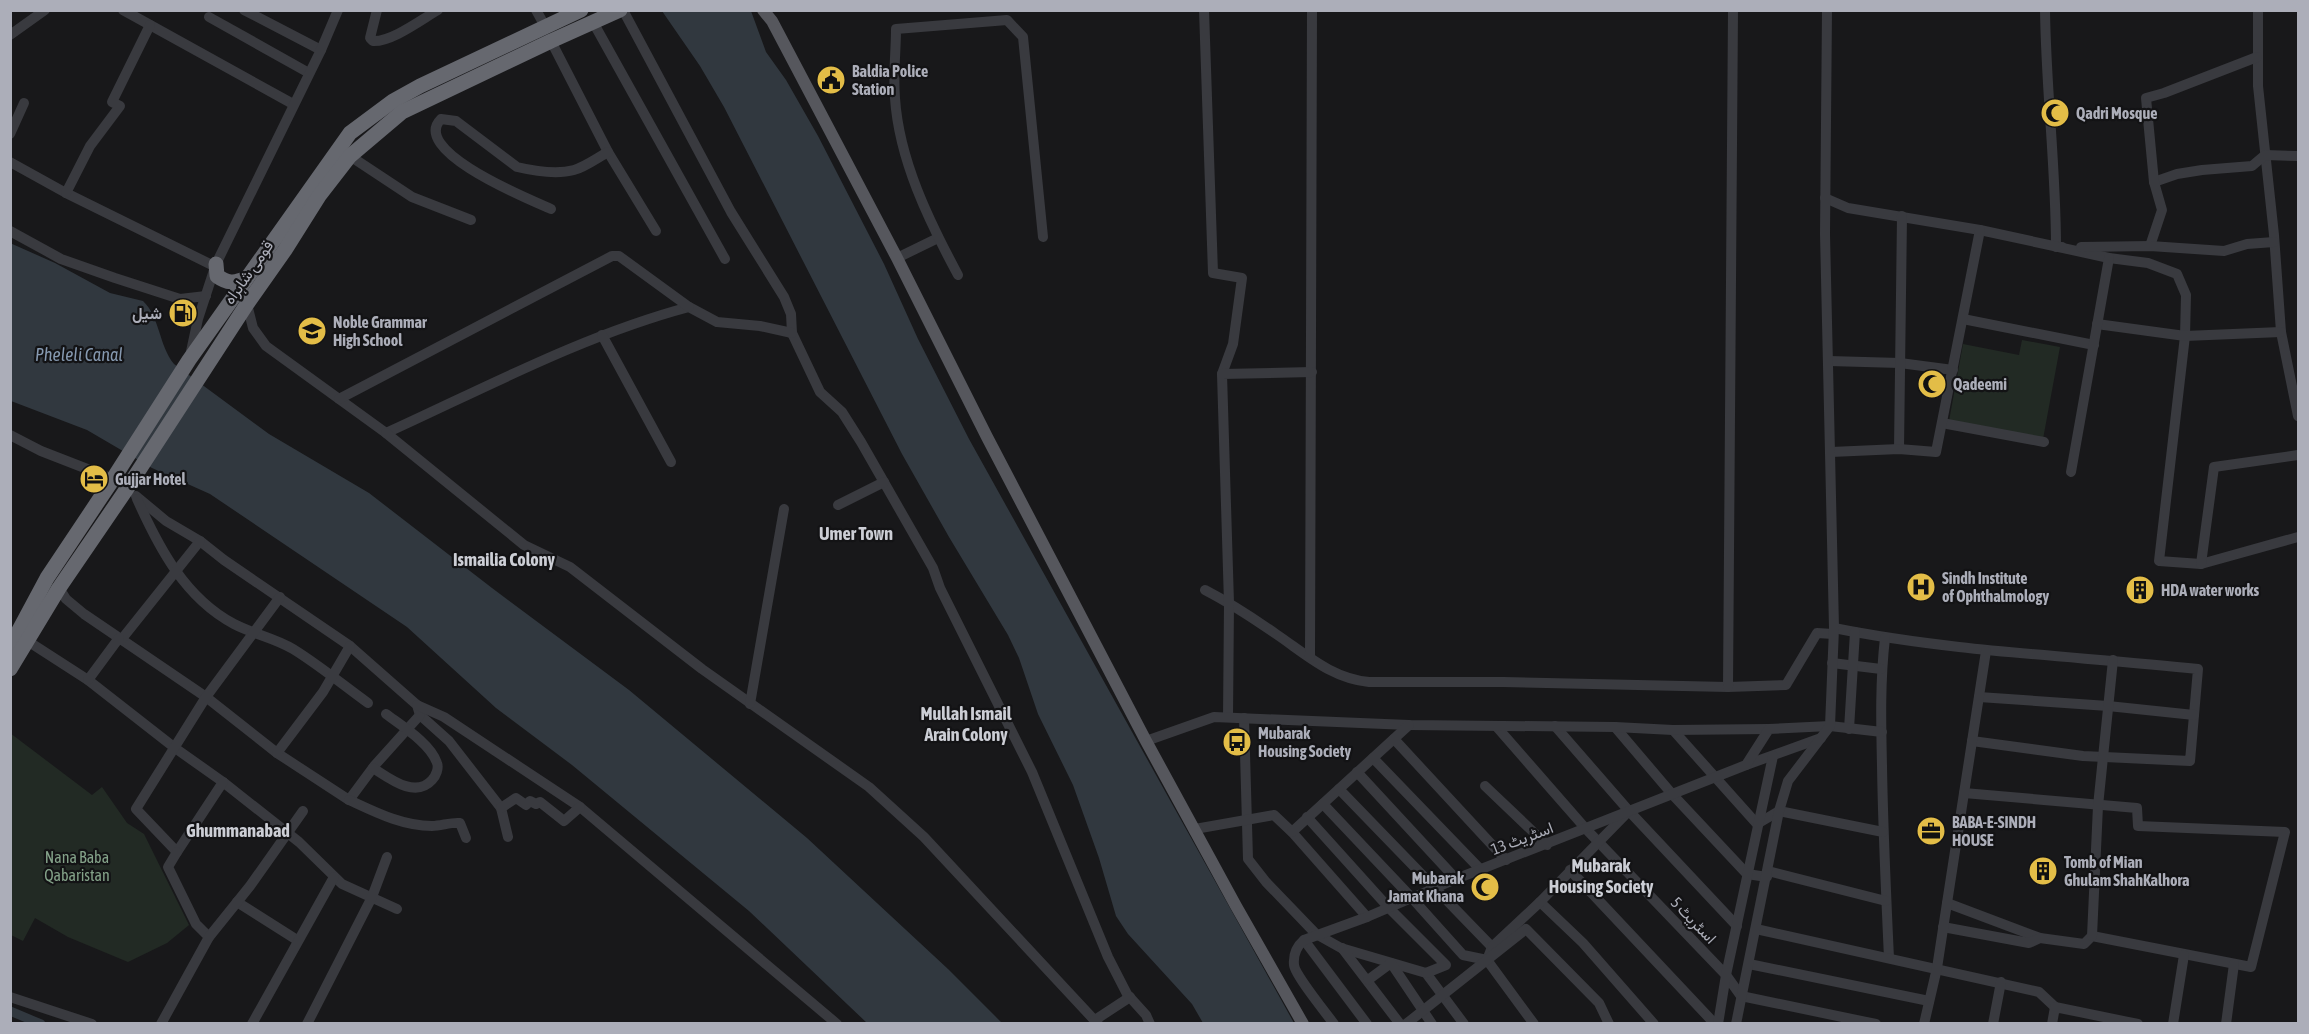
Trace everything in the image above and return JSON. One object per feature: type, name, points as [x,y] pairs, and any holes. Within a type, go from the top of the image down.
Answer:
[{"type":"highway","name":"قومی شاہراہ","points":[[548,34],[581,10]]},
{"type":"highway","name":"قومی شاہراہ","points":[[10,647],[52,570],[125,484],[189,360],[350,133],[393,101],[423,93],[548,34],[593,22],[622,10]]},
{"type":"highway","name":"قومی شاہراہ","points":[[10,669],[125,484],[205,370],[246,304],[270,272],[319,196],[350,156],[423,93]]},
{"type":"highway","points":[[255,264],[270,272]]},
{"type":"highway","points":[[216,266],[217,276],[223,280],[231,283],[246,278]]},
{"type":"highway","points":[[52,570],[62,585]]},
{"type":"main road","points":[[763,10],[772,16],[987,437],[1146,741],[1303,1023]]},
{"type":"street","points":[[10,34],[45,10]]},
{"type":"street","points":[[123,10],[293,104]]},
{"type":"street","points":[[66,193],[90,146],[120,106],[112,102],[147,24],[150,10]]},
{"type":"street","points":[[244,10],[321,50]]},
{"type":"street","points":[[189,360],[198,318],[216,266],[321,50],[338,10]]},
{"type":"street","points":[[377,10],[370,38],[373,41],[402,31],[426,13],[438,10]]},
{"type":"street","points":[[536,10],[608,152],[656,231]]},
{"type":"street","points":[[622,10],[731,212],[784,297],[791,314],[792,333],[820,392],[842,412],[933,568],[940,588],[1032,772],[1108,957],[1130,997],[1150,1023]]},
{"type":"street","points":[[1204,10],[1213,273],[1242,278],[1233,344],[1221,374],[1229,603],[1228,717]]},
{"type":"street","points":[[1310,657],[1312,10]]},
{"type":"street","points":[[1728,687],[1733,10]]},
{"type":"street","points":[[1736,1023],[1779,811],[1788,781],[1830,726],[1834,631],[1826,198],[1827,10]]},
{"type":"street","points":[[2045,10],[2056,247]]},
{"type":"street","points":[[2258,10],[2258,86],[2281,332],[2298,416]]},
{"type":"street","points":[[209,17],[309,73]]},
{"type":"street","points":[[958,274],[938,238],[909,166],[895,98],[896,29],[1007,20],[1023,37],[1043,237]]},
{"type":"street","points":[[593,22],[725,259]]},
{"type":"street","points":[[2150,246],[2162,210],[2154,182],[2146,98],[2257,57]]},
{"type":"street","points":[[10,134],[24,103]]},
{"type":"street","points":[[551,209],[494,184],[464,165],[439,143],[435,132],[437,123],[441,119],[456,121],[516,167],[529,170],[560,172],[575,170],[608,152]]},
{"type":"street","points":[[2154,182],[2177,174],[2252,166],[2265,155],[2298,156]]},
{"type":"street","points":[[350,156],[412,197],[471,220]]},
{"type":"street","points":[[10,162],[66,193],[216,266]]},
{"type":"street","points":[[1826,198],[1848,208],[1980,230],[2109,258],[2148,263],[2177,274],[2186,295],[2185,336],[2159,561],[2202,564],[2298,537]]},
{"type":"street","points":[[1899,449],[1902,216]]},
{"type":"street","points":[[1831,452],[1899,449],[1936,452],[1980,230]]},
{"type":"street","points":[[10,231],[61,259],[115,278],[180,299],[206,296]]},
{"type":"street","points":[[897,258],[938,238]]},
{"type":"street","points":[[2056,247],[2150,246],[2224,251],[2247,244],[2274,242]]},
{"type":"street","points":[[339,399],[612,256],[619,256],[689,307],[717,322],[760,326],[792,333]]},
{"type":"street","points":[[2071,472],[2109,258]]},
{"type":"street","points":[[246,304],[253,328],[267,346],[386,433],[524,545],[570,567],[702,669],[869,788],[924,837],[1096,1022],[1130,997]]},
{"type":"street","points":[[386,433],[602,335],[689,307]]},
{"type":"street","points":[[1963,319],[2094,345]]},
{"type":"street","points":[[2097,324],[2185,336],[2281,332]]},
{"type":"street","points":[[602,335],[671,462]]},
{"type":"street","points":[[1829,361],[1900,363],[1953,370]]},
{"type":"street","points":[[1221,374],[1312,372]]},
{"type":"street","points":[[1942,423],[2044,442]]},
{"type":"street","points":[[10,435],[41,451],[125,484],[166,521],[200,541],[224,560],[350,646],[449,741],[501,808],[508,837]]},
{"type":"street","points":[[2202,564],[2214,467],[2298,454]]},
{"type":"street","points":[[838,505],[884,482]]},
{"type":"street","points":[[125,484],[156,543],[175,572],[207,606],[232,623],[291,648],[368,703]]},
{"type":"street","points":[[750,704],[784,509]]},
{"type":"street","points":[[88,680],[200,541]]},
{"type":"street","points":[[62,585],[66,599],[84,614],[206,697],[277,753],[349,800],[390,818],[412,823],[430,826],[460,823],[466,838]]},
{"type":"street","points":[[1205,590],[1229,603],[1330,671],[1350,680],[1369,682],[1515,682],[1728,687],[1786,685],[1816,633],[1834,631],[1986,651],[2198,669],[2190,761],[2083,756],[1972,741]]},
{"type":"street","points":[[177,852],[136,809],[206,697],[280,597]]},
{"type":"street","points":[[1849,729],[1855,632]]},
{"type":"street","points":[[1885,638],[1881,669],[1881,732],[1889,958]]},
{"type":"street","points":[[26,640],[88,680],[287,831],[342,884],[397,909]]},
{"type":"street","points":[[277,753],[310,710],[350,646]]},
{"type":"street","points":[[1924,1023],[1937,968],[1986,651]]},
{"type":"street","points":[[1947,903],[2040,938],[2084,944],[2092,936],[2098,806],[2113,660]]},
{"type":"street","points":[[1832,663],[1881,669]]},
{"type":"street","points":[[1979,697],[2194,715]]},
{"type":"street","points":[[349,800],[406,729],[418,710]]},
{"type":"street","points":[[418,710],[444,717],[580,807],[837,1023]]},
{"type":"street","points":[[373,768],[393,781],[412,788],[423,787],[435,778],[438,764],[422,742],[386,714]]},
{"type":"street","points":[[1146,741],[1214,717],[1409,725],[1615,727],[1673,730],[1830,726],[1881,732]]},
{"type":"street","points":[[1244,718],[1248,859],[1266,882],[1316,934],[1341,948],[1426,973],[1462,955]]},
{"type":"street","points":[[1292,832],[1409,725]]},
{"type":"street","name":"اسٹریٹ 5","points":[[1496,726],[1586,829],[1726,975],[1741,996]]},
{"type":"street","points":[[1555,726],[1629,811],[1737,926]]},
{"type":"street","points":[[1615,727],[1672,794],[1746,874],[1768,874],[1886,901]]},
{"type":"street","points":[[1746,765],[1769,729]]},
{"type":"street","points":[[1673,730],[1757,824]]},
{"type":"street","name":"اسٹریٹ 13","points":[[1304,939],[1367,917],[1456,879],[1547,845],[1714,777],[1821,738]]},
{"type":"street","points":[[1394,739],[1506,860]]},
{"type":"street","points":[[1717,1023],[1746,874],[1773,756]]},
{"type":"street","points":[[1373,758],[1481,870]]},
{"type":"street","points":[[1357,772],[1456,879]]},
{"type":"street","points":[[209,937],[196,924],[168,867],[223,782]]},
{"type":"street","points":[[1485,786],[1547,845]]},
{"type":"street","points":[[1339,789],[1492,947]]},
{"type":"street","points":[[1964,793],[2137,808],[2138,826],[2285,832],[2251,967],[2092,936]]},
{"type":"street","points":[[501,808],[516,798],[526,805],[530,801],[536,804],[540,802],[564,821],[580,807]]},
{"type":"street","points":[[1323,804],[1412,897],[1462,955],[1487,960],[1534,1023]]},
{"type":"street","points":[[161,1023],[209,937],[303,811]]},
{"type":"street","points":[[1487,960],[1492,947],[1540,902],[1629,811]]},
{"type":"street","points":[[1757,824],[1779,811],[1883,832]]},
{"type":"street","points":[[1195,829],[1274,816],[1292,832],[1367,917]]},
{"type":"street","points":[[1307,817],[1389,908],[1446,965]]},
{"type":"street","points":[[308,1023],[372,897],[387,857]]},
{"type":"street","points":[[1570,870],[1717,1023]]},
{"type":"street","points":[[252,1023],[334,877]]},
{"type":"street","points":[[237,902],[297,940]]},
{"type":"street","points":[[1540,902],[1583,943],[1654,1023]]},
{"type":"street","points":[[1943,927],[2029,943],[2040,938]]},
{"type":"street","points":[[1406,1023],[1526,929],[1599,1003],[1609,1023]]},
{"type":"street","points":[[1756,929],[2001,982],[2039,992],[2055,1007],[2138,1023]]},
{"type":"street","points":[[1334,1023],[1294,967],[1294,955],[1304,939],[1367,1023]]},
{"type":"street","points":[[1341,948],[1400,1023]]},
{"type":"street","points":[[2173,1023],[2184,955]]},
{"type":"street","points":[[1368,980],[1390,963]]},
{"type":"street","points":[[1390,963],[1432,1023]]},
{"type":"street","points":[[1749,964],[1929,1001]]},
{"type":"street","points":[[2226,1023],[2234,964]]},
{"type":"street","points":[[1426,973],[1464,1023]]},
{"type":"street","points":[[1993,1023],[2001,982]]},
{"type":"street","points":[[1741,996],[1876,1023]]},
{"type":"street","points":[[10,997],[92,1023]]},
{"type":"street","points":[[2052,1023],[2055,1007]]},
{"type":"green space","points":[[2022,340],[2060,347],[2043,439],[1949,421],[1963,344],[2019,355]]},
{"type":"green space","name":"Nana Baba Qabaristan","points":[[10,733],[92,795],[102,787],[127,823],[144,834],[189,925],[167,943],[128,962],[68,937],[35,918],[23,941],[11,935]]},
{"type":"water","points":[[662,11],[751,11],[766,52],[786,80],[818,136],[884,264],[918,339],[969,439],[1294,1023],[1203,1023],[1192,1004],[1128,934],[1116,916],[1099,858],[1073,785],[1038,714],[1019,658],[1008,635],[902,454],[724,107],[700,66]]},
{"type":"water","name":"Pheleli Canal","points":[[10,243],[55,263],[110,293],[143,301],[153,315],[165,349],[174,364],[269,434],[369,493],[629,690],[807,838],[948,969],[1002,1023],[867,1023],[749,911],[572,765],[496,708],[407,627],[210,494],[152,468],[87,430],[11,401]]},
{"type":"waterway","points":[[10,1011],[41,1024]]},
{"type":"place","name":"Baldia Police Station","points":[[831,80]]},
{"type":"place","name":"Qadri Mosque","points":[[2055,113]]},
{"type":"place","name":"شیل","points":[[183,313]]},
{"type":"place","name":"Noble Grammar High School","points":[[312,331]]},
{"type":"place","name":"Qadeemi","points":[[1932,384]]},
{"type":"place","name":"Gujjar Hotel","points":[[94,479]]},
{"type":"place","name":"Sindh Institute of Ophthalmology","points":[[1921,587]]},
{"type":"place","name":"HDA water works","points":[[2140,590]]},
{"type":"place","name":"Mubarak Housing Society","points":[[1237,742]]},
{"type":"place","name":"BABA-E-SINDH HOUSE","points":[[1931,831]]},
{"type":"place","name":"Tomb of Mian Ghulam ShahKalhora","points":[[2043,871]]},
{"type":"place","name":"Mubarak Jamat Khana","points":[[1485,887]]},
{"type":"district","name":"Umer Town","points":[[856,533]]},
{"type":"district","name":"Ismailia Colony","points":[[504,559]]},
{"type":"district","name":"Mullah Ismail Arain Colony","points":[[966,723]]},
{"type":"district","name":"Ghummanabad","points":[[238,830]]},
{"type":"district","name":"Mubarak Housing Society","points":[[1601,875]]}]
